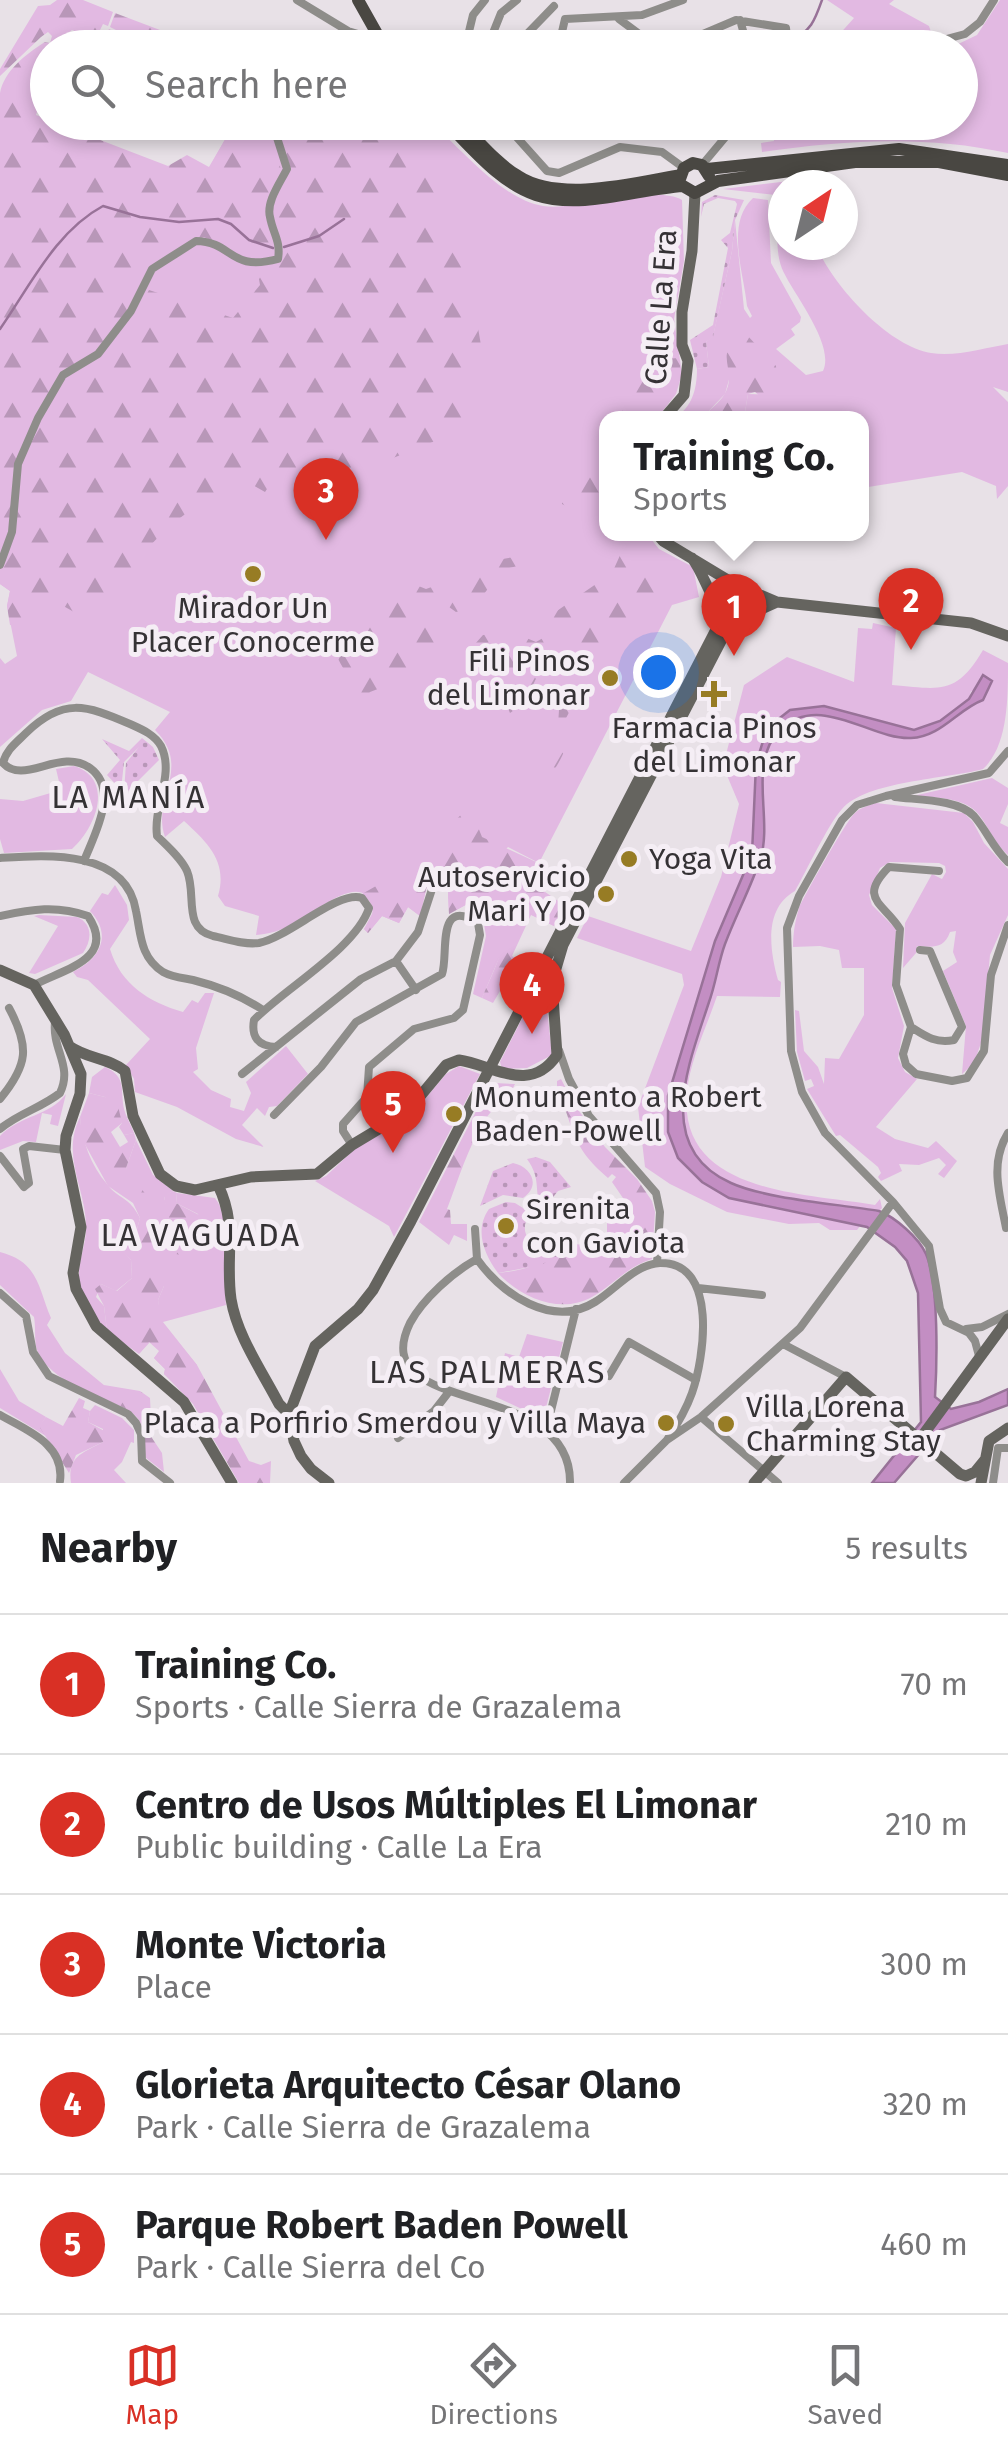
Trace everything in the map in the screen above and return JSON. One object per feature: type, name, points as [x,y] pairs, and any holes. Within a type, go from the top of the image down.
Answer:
[{"type":"main road","points":[[358,0],[370,30]]},
{"type":"main road","points":[[370,0],[384,30]]},
{"type":"main road","points":[[464,140],[490,166],[537,195],[563,199],[599,197],[685,180]]},
{"type":"main road","points":[[479,140],[516,176],[544,187],[584,189],[685,180],[701,191],[706,172]]},
{"type":"main road","points":[[706,172],[899,149],[1008,165]]},
{"type":"main road","points":[[685,180],[693,164],[706,172],[900,160],[940,162],[1008,175]]},
{"type":"street","points":[[297,0],[346,30]]},
{"type":"street","points":[[469,30],[473,15],[485,0]]},
{"type":"street","points":[[494,30],[501,13],[517,0]]},
{"type":"street","points":[[562,30],[565,19],[619,18],[653,12],[683,0]]},
{"type":"street","points":[[970,30],[994,0]]},
{"type":"street","points":[[532,30],[554,6]]},
{"type":"street","points":[[619,18],[635,30]]},
{"type":"street","points":[[740,20],[743,30]]},
{"type":"street","points":[[715,30],[740,20],[786,30]]},
{"type":"street","points":[[0,565],[12,532],[18,464],[38,418],[63,375],[98,354],[131,311],[152,270],[196,241],[206,241],[256,265],[278,259],[280,247],[268,215],[287,169],[278,140]]},
{"type":"street","points":[[518,140],[547,171],[558,173],[620,147],[662,152],[685,180]]},
{"type":"street","points":[[706,172],[726,140]]},
{"type":"street","name":"Calle La Era","points":[[670,411],[684,395],[688,361],[682,345],[682,312],[692,251],[685,180]]},
{"type":"street","points":[[662,541],[741,587],[777,602],[971,623],[1008,636]]},
{"type":"street","points":[[692,558],[704,575],[710,594],[730,615]]},
{"type":"street","points":[[329,1483],[301,1456],[289,1414],[314,1346],[358,1309],[373,1290],[730,615],[752,601],[741,587]]},
{"type":"street","points":[[730,615],[721,593],[741,587]]},
{"type":"street","points":[[657,1263],[660,1212],[656,1193],[590,1116],[567,1074],[558,1046],[553,975],[562,945],[730,615],[777,602]]},
{"type":"street","points":[[84,861],[105,798],[95,771],[72,760],[20,772],[3,763],[6,753],[35,724],[67,707],[98,710],[146,732],[162,748],[167,768],[155,823],[157,836],[190,878],[194,925],[202,933],[246,944],[262,942],[353,895],[362,898],[369,908],[364,921],[313,973],[254,1020],[252,1031],[265,1046],[276,1047]]},
{"type":"street","points":[[979,1356],[976,1341],[946,1322],[929,1246],[824,1133],[802,1092],[791,1052],[787,928],[799,896],[842,820],[857,805],[989,773],[1008,750]]},
{"type":"street","points":[[886,796],[957,806],[970,812],[987,840],[1008,862]]},
{"type":"street","points":[[0,858],[60,856],[84,861],[118,876],[134,899],[146,956],[164,973],[245,998],[264,1010]]},
{"type":"street","points":[[920,950],[930,951],[962,1027],[954,1040],[945,1042],[924,1036],[911,1027],[896,985],[900,929],[874,898],[874,888],[889,866],[939,870]]},
{"type":"street","points":[[242,1074],[361,980],[396,962],[418,932],[435,880]]},
{"type":"street","points":[[0,916],[56,908],[88,916],[96,928],[98,944],[90,956],[34,985]]},
{"type":"street","points":[[274,1114],[320,1067],[356,1022],[442,974],[446,962],[444,932],[449,921],[460,916],[478,922],[480,935],[463,1010],[454,1018],[414,1029],[369,1067],[366,1097],[344,1124],[352,1145]]},
{"type":"street","points":[[911,1027],[903,1054],[906,1065],[916,1074],[941,1081],[966,1078],[976,1068],[988,1040],[991,976],[1008,925]]},
{"type":"street","points":[[396,962],[416,990]]},
{"type":"street","points":[[0,970],[34,985],[69,1046],[87,1066]]},
{"type":"street","points":[[528,994],[544,994],[552,1000]]},
{"type":"street","points":[[0,1099],[21,1070],[24,1057],[18,1024],[9,1008]]},
{"type":"street","points":[[0,1129],[17,1114],[60,1093],[66,1068],[53,1042],[55,1022]]},
{"type":"street","points":[[545,1068],[557,1055],[558,1046]]},
{"type":"street","points":[[87,1066],[106,1062],[125,1072],[133,1116],[160,1174],[176,1186],[195,1190],[251,1177],[317,1174],[352,1145],[407,1112],[446,1065],[459,1060],[502,1076],[555,1066],[567,1074]]},
{"type":"street","points":[[87,1066],[65,1150],[81,1227],[73,1273],[76,1289],[96,1326],[179,1396],[232,1483]]},
{"type":"street","points":[[1006,1228],[996,1165],[998,1148],[1008,1133]]},
{"type":"street","points":[[0,1156],[24,1188],[29,1183],[23,1149],[29,1146],[65,1150]]},
{"type":"street","points":[[218,1185],[228,1202],[231,1223],[230,1282],[236,1321],[279,1404],[289,1414]]},
{"type":"street","points":[[624,1483],[667,1440],[701,1416],[800,1328],[891,1206]]},
{"type":"street","points":[[475,1229],[477,1258],[513,1296],[538,1309],[576,1310],[591,1305],[628,1276],[657,1263],[685,1272],[698,1288],[705,1309],[696,1380],[688,1405],[667,1440]]},
{"type":"street","points":[[477,1258],[428,1300],[412,1320],[404,1340],[404,1353],[414,1371],[448,1393],[508,1408],[546,1431],[564,1454],[570,1483]]},
{"type":"street","points":[[698,1288],[762,1295]]},
{"type":"street","points":[[0,1292],[26,1316],[33,1352],[49,1376],[128,1414],[141,1434],[142,1460],[170,1483]]},
{"type":"street","points":[[546,1431],[576,1310]]},
{"type":"street","points":[[959,1329],[982,1327],[1008,1316]]},
{"type":"street","points":[[920,1439],[1008,1316]]},
{"type":"street","points":[[609,1376],[630,1342],[696,1380]]},
{"type":"street","points":[[783,1344],[846,1377],[966,1476],[984,1461]]},
{"type":"street","points":[[754,1483],[846,1377]]},
{"type":"street","points":[[398,1438],[434,1411],[448,1393]]},
{"type":"street","points":[[0,1415],[43,1439],[62,1469],[60,1482]]},
{"type":"street","points":[[701,1416],[778,1483]]},
{"type":"street","points":[[981,1483],[989,1441],[1008,1428]]},
{"type":"street","points":[[993,1483],[998,1448],[1008,1448]]},
{"type":"green space","points":[[57,0],[83,0],[113,12],[108,26],[103,24],[100,30],[30,30],[30,47],[0,76],[0,69],[38,6]]},
{"type":"green space","points":[[827,0],[894,0],[889,4],[930,30],[843,30],[854,18]]},
{"type":"green space","points":[[1000,0],[1008,0],[1008,153],[885,141],[762,152],[761,143],[774,140],[978,140],[978,33]]},
{"type":"green space","points":[[115,13],[160,30],[116,30],[110,27]]},
{"type":"green space","points":[[30,53],[30,140],[100,140],[168,166],[187,155],[209,167],[225,140],[243,140],[276,157],[282,171],[265,214],[276,246],[275,256],[254,262],[204,237],[190,239],[150,264],[124,316],[97,350],[62,372],[35,417],[14,465],[9,532],[0,559],[0,93],[17,64]]},
{"type":"green space","points":[[0,129],[162,214],[209,168],[225,140],[450,140],[498,184],[543,206],[653,195],[682,200],[684,261],[674,319],[682,374],[676,394],[663,411],[599,411],[599,541],[653,541],[659,549],[693,567],[699,597],[672,605],[539,863],[508,847],[490,866],[564,905],[554,926],[512,905],[503,921],[505,944],[482,998],[473,994],[486,936],[480,901],[449,914],[448,892],[439,873],[429,876],[420,916],[408,907],[399,923],[382,916],[368,933],[364,929],[372,911],[367,897],[359,892],[348,893],[289,926],[256,935],[259,916],[225,906],[218,896],[218,863],[201,837],[184,821],[165,837],[163,809],[171,757],[155,730],[170,712],[88,672],[71,701],[42,710],[0,747],[0,658],[5,664],[17,656],[7,606],[10,591],[0,584]]},
{"type":"green space","points":[[281,140],[392,140],[428,176],[473,299],[482,351],[460,431],[336,481],[265,492],[251,484],[212,497],[177,520],[146,550],[120,588],[109,621],[74,612],[51,599],[37,598],[33,625],[10,625],[10,591],[0,584],[0,570],[15,533],[22,463],[67,378],[102,356],[149,290],[233,318],[260,285],[257,268],[281,261],[274,206],[291,170]]},
{"type":"green space","points":[[768,184],[768,194],[723,189]]},
{"type":"green space","points":[[715,195],[744,200],[735,220],[713,337],[706,342],[709,367],[697,369],[690,340],[713,325],[728,248],[721,240],[730,233],[737,204],[718,198],[704,204],[701,217],[702,202]]},
{"type":"green space","points":[[753,198],[768,200],[768,260],[801,317],[791,329],[795,335],[776,349],[806,375],[823,371],[824,349],[819,335],[780,260],[824,260],[863,311],[914,348],[941,354],[1008,344],[1008,392],[993,387],[1008,402],[1008,486],[997,499],[996,486],[962,472],[869,487],[869,411],[745,411],[748,394],[778,395],[730,376],[725,394],[709,411],[683,411],[692,397],[697,369],[709,367],[706,342],[713,336],[735,220],[744,309],[752,316],[747,306],[738,235],[740,221]]},
{"type":"green space","points":[[745,333],[776,366],[778,395],[770,405],[755,392],[748,394],[745,411],[709,411],[728,386],[727,354],[734,340]]},
{"type":"green space","points":[[679,358],[676,391],[662,411],[622,411],[629,385],[648,360]]},
{"type":"green space","points":[[599,444],[599,496],[588,498],[582,514],[562,504],[561,481]]},
{"type":"green space","points":[[616,541],[630,541],[657,570],[655,580],[660,585],[638,624],[610,634],[564,722],[571,726],[567,743],[545,783],[545,758],[557,741],[559,710],[582,668],[580,652],[550,653],[528,694],[510,713],[500,689],[518,680],[512,669],[471,664],[466,654],[483,635],[512,632],[536,642],[550,634],[551,615],[612,573],[622,551]]},
{"type":"green space","points":[[520,556],[522,565],[487,573],[490,586],[474,607],[456,612],[449,607],[441,612],[449,633],[439,658],[370,692],[361,705],[354,690],[401,579],[426,589],[457,578],[479,563]]},
{"type":"green space","points":[[368,621],[374,630],[353,685],[336,655],[334,640],[340,624]]},
{"type":"green space","points":[[873,623],[896,628],[892,685],[945,686],[964,675],[983,650],[1008,663],[1007,707],[997,748],[983,769],[869,792],[842,809],[795,891],[773,919],[771,944],[781,982],[780,997],[717,996],[695,1055],[687,1092],[689,1126],[702,1151],[724,1169],[782,1191],[875,1205],[880,1199],[882,1208],[879,1211],[763,1193],[731,1183],[707,1168],[692,1148],[684,1126],[687,1076],[725,944],[760,860],[763,774],[771,742],[796,719],[812,716],[846,721],[896,737],[922,737],[983,700],[971,691],[969,699],[940,721],[914,730],[825,706],[767,728],[756,764],[752,854],[715,941],[668,1096],[668,1132],[688,1170],[806,1212],[861,1225],[857,1230],[830,1230],[819,1223],[789,1224],[727,1212],[645,1167],[638,1107],[684,985],[682,974],[577,938],[588,916],[691,951],[721,877],[739,804],[723,766],[744,685],[787,657],[854,682],[858,628],[872,629]]},
{"type":"green space","points":[[142,738],[153,747],[159,760],[111,808],[109,781],[120,793],[124,792],[126,763],[139,747],[124,762],[121,790],[107,775],[120,760],[102,739],[129,751]]},
{"type":"green space","points":[[74,766],[87,772],[98,792],[94,817],[81,840],[72,849],[4,853],[0,799],[23,801],[61,790],[56,769]]},
{"type":"green space","points":[[992,778],[1008,788],[1008,804],[1000,823],[1008,827],[1008,855],[974,809],[949,799],[913,796]]},
{"type":"green space","points":[[876,803],[964,813],[1008,869],[1008,915],[990,955],[982,1040],[974,1063],[962,1074],[966,1026],[943,971],[957,962],[953,952],[956,931],[937,946],[917,946],[903,968],[905,923],[932,874],[942,879],[945,866],[890,862],[880,868],[869,895],[872,905],[896,929],[892,988],[904,1026],[898,1058],[905,1072],[917,1079],[876,1127],[895,1139],[928,1148],[936,1141],[957,1161],[944,1178],[938,1174],[946,1165],[939,1158],[919,1165],[899,1164],[902,1171],[881,1181],[878,1167],[840,1135],[836,1136],[807,1089],[814,1086],[811,1079],[805,1081],[797,1052],[795,1010],[799,1011],[804,1051],[818,1067],[824,1084],[825,1058],[839,1059],[864,1015],[864,968],[842,968],[839,950],[793,947],[793,942],[799,908],[835,843],[855,813]]},
{"type":"green space","points":[[464,812],[476,822],[482,837],[545,866],[535,885],[564,905],[554,926],[531,915],[512,956],[518,960],[511,972],[515,975],[512,985],[519,992],[516,1000],[500,991],[493,1003],[482,998],[502,942],[496,906],[481,907],[480,901],[471,902],[449,914],[448,892],[439,873],[429,876],[420,916],[408,907],[399,923],[382,916],[368,933],[364,929],[373,912],[362,894],[434,853],[446,829]]},
{"type":"green space","points":[[115,885],[127,905],[129,920],[110,949],[129,982],[148,997],[183,1012],[192,1000],[198,1003],[205,993],[214,993],[196,1048],[198,1069],[193,1072],[211,1090],[231,1099],[230,1107],[244,1111],[251,1093],[246,1082],[286,1046],[308,1074],[277,1106],[269,1107],[265,1116],[257,1108],[242,1125],[264,1147],[236,1139],[177,1107],[135,1092],[134,1079],[126,1065],[150,1039],[88,980],[73,972],[90,960],[100,946],[101,929],[90,911],[102,893],[108,895]]},
{"type":"green space","points":[[34,916],[77,917],[86,924],[89,938],[83,953],[35,974],[29,973],[58,926]]},
{"type":"green space","points":[[538,1000],[547,1009],[552,1055],[527,1068],[502,1069],[500,1062],[530,1003]]},
{"type":"green space","points":[[459,1066],[480,1074],[394,1237],[389,1226],[315,1181],[326,1176],[356,1148],[410,1117],[446,1074]]},
{"type":"green space","points":[[105,1067],[120,1079],[124,1109],[134,1133],[124,1135],[119,1127],[122,1123],[105,1097],[89,1093],[92,1077]]},
{"type":"green space","points":[[561,1079],[605,1147],[637,1179],[655,1212],[652,1259],[635,1266],[592,1297],[554,1304],[529,1296],[498,1273],[530,1267],[597,1239],[607,1232],[607,1220],[624,1210],[625,1201],[612,1182],[616,1177],[612,1174],[608,1178],[595,1166],[575,1136],[557,1089]]},
{"type":"green space","points":[[494,1083],[515,1084],[485,1120],[468,1152],[447,1209],[451,1224],[467,1224],[467,1241],[454,1235],[449,1245],[419,1222]]},
{"type":"green space","points":[[89,1093],[118,1106],[122,1123],[111,1132],[120,1147],[128,1142],[124,1135],[134,1133],[136,1140],[126,1168],[158,1211],[169,1255],[158,1300],[162,1322],[197,1365],[249,1461],[261,1465],[271,1461],[270,1483],[239,1483],[193,1404],[154,1358],[159,1351],[149,1342],[139,1354],[107,1331],[104,1306],[95,1289],[101,1284],[117,1291],[132,1278],[131,1260],[121,1250],[121,1239],[137,1229],[140,1218],[133,1203],[108,1186],[82,1139],[80,1117]]},
{"type":"green space","points":[[66,1094],[58,1126],[50,1124],[52,1115],[42,1113],[36,1142],[23,1141],[0,1150],[0,1136],[8,1129],[52,1107]]},
{"type":"green space","points":[[80,1117],[85,1144],[96,1169],[140,1218],[122,1250],[131,1260],[132,1278],[116,1291],[101,1284],[96,1297],[104,1306],[107,1331],[87,1304],[79,1278],[85,1216],[73,1146]]},
{"type":"green space","points":[[136,1140],[153,1175],[173,1191],[164,1197],[175,1237],[173,1250],[200,1229],[198,1214],[176,1203],[177,1193],[215,1198],[224,1220],[226,1305],[163,1322],[197,1365],[180,1387],[164,1374],[165,1369],[154,1358],[160,1351],[150,1342],[139,1354],[159,1310],[158,1300],[164,1286],[126,1168]]},
{"type":"green space","points":[[536,1157],[550,1162],[571,1187],[558,1191],[543,1207],[527,1159]]},
{"type":"green space","points":[[513,1163],[525,1168],[532,1178],[529,1193],[523,1198],[503,1195],[480,1206],[493,1171]]},
{"type":"green space","points":[[177,1193],[176,1203],[199,1215],[200,1229],[211,1241],[208,1247],[193,1249],[185,1256],[173,1250],[164,1196]]},
{"type":"green space","points":[[506,1202],[531,1213],[525,1229],[528,1239],[537,1245],[579,1244],[541,1265],[498,1273],[485,1250],[482,1225],[489,1209]]},
{"type":"green space","points":[[0,1252],[30,1269],[51,1318],[47,1325],[65,1353],[133,1409],[78,1387],[43,1361],[36,1346],[34,1317],[0,1285]]},
{"type":"green space","points":[[527,1334],[563,1342],[543,1419],[496,1397],[505,1353],[519,1357]]},
{"type":"green space","points":[[0,1369],[19,1401],[46,1417],[40,1426],[46,1436],[0,1408]]},
{"type":"green space","points":[[104,1385],[140,1391],[150,1398],[152,1438],[162,1453],[164,1472],[146,1458],[137,1417],[109,1401]]},
{"type":"green space","points":[[79,1398],[85,1401],[83,1408],[90,1411],[88,1422],[108,1433],[103,1442],[76,1455],[69,1473],[39,1426],[46,1417],[63,1426]]},
{"type":"green space","points":[[95,1405],[122,1418],[134,1430],[134,1443],[131,1442],[114,1470],[126,1483],[71,1483],[74,1462],[103,1442],[103,1429],[88,1422]]},
{"type":"shaded area","points":[[983,675],[992,681],[983,700],[922,736],[896,737],[846,720],[812,715],[796,719],[771,742],[763,774],[760,860],[723,951],[693,1050],[683,1101],[684,1126],[692,1148],[707,1168],[731,1183],[782,1197],[879,1211],[918,1241],[926,1254],[933,1284],[935,1397],[951,1409],[1008,1389],[1008,1405],[940,1430],[894,1483],[872,1483],[921,1422],[918,1293],[907,1261],[867,1227],[729,1198],[702,1182],[678,1158],[668,1132],[668,1096],[715,941],[752,854],[756,764],[767,728],[790,710],[824,706],[914,730],[940,721],[969,699]]},
{"type":"waterway","points":[[806,30],[822,0]]},
{"type":"waterway","points":[[0,329],[58,245],[103,206],[140,217],[179,222],[218,219],[231,224],[249,240],[273,248]]},
{"type":"waterway","points":[[284,247],[319,236],[344,219]]},
{"type":"place","name":"Monte Victoria","points":[[326,540]]},
{"type":"place","name":"Mirador Un Placer Conocerme","points":[[253,574]]},
{"type":"place","name":"Centro de Usos Múltiples El Limonar","points":[[911,650]]},
{"type":"place","name":"Training Co.","points":[[734,656]]},
{"type":"place","name":"Fili Pinos del Limonar","points":[[610,678]]},
{"type":"place","name":"Farmacia Pinos del Limonar","points":[[714,694]]},
{"type":"place","name":"Yoga Vita","points":[[629,859]]},
{"type":"place","name":"Autoservicio Mari Y Jo","points":[[606,894]]},
{"type":"place","name":"Glorieta Arquitecto César Olano","points":[[532,1034]]},
{"type":"place","name":"Monumento a Robert Baden-Powell","points":[[454,1114]]},
{"type":"place","name":"Parque Robert Baden Powell","points":[[393,1153]]},
{"type":"place","name":"Sirenita con Gaviota","points":[[506,1226]]},
{"type":"place","name":"Placa a Porfirio Smerdou y Villa Maya","points":[[666,1423]]},
{"type":"place","name":"Villa Lorena Charming Stay","points":[[726,1424]]},
{"type":"district","name":"LA MANÍA","points":[[129,797]]},
{"type":"district","name":"LA VAGUADA","points":[[201,1235]]},
{"type":"district","name":"LAS PALMERAS","points":[[488,1372]]}]
